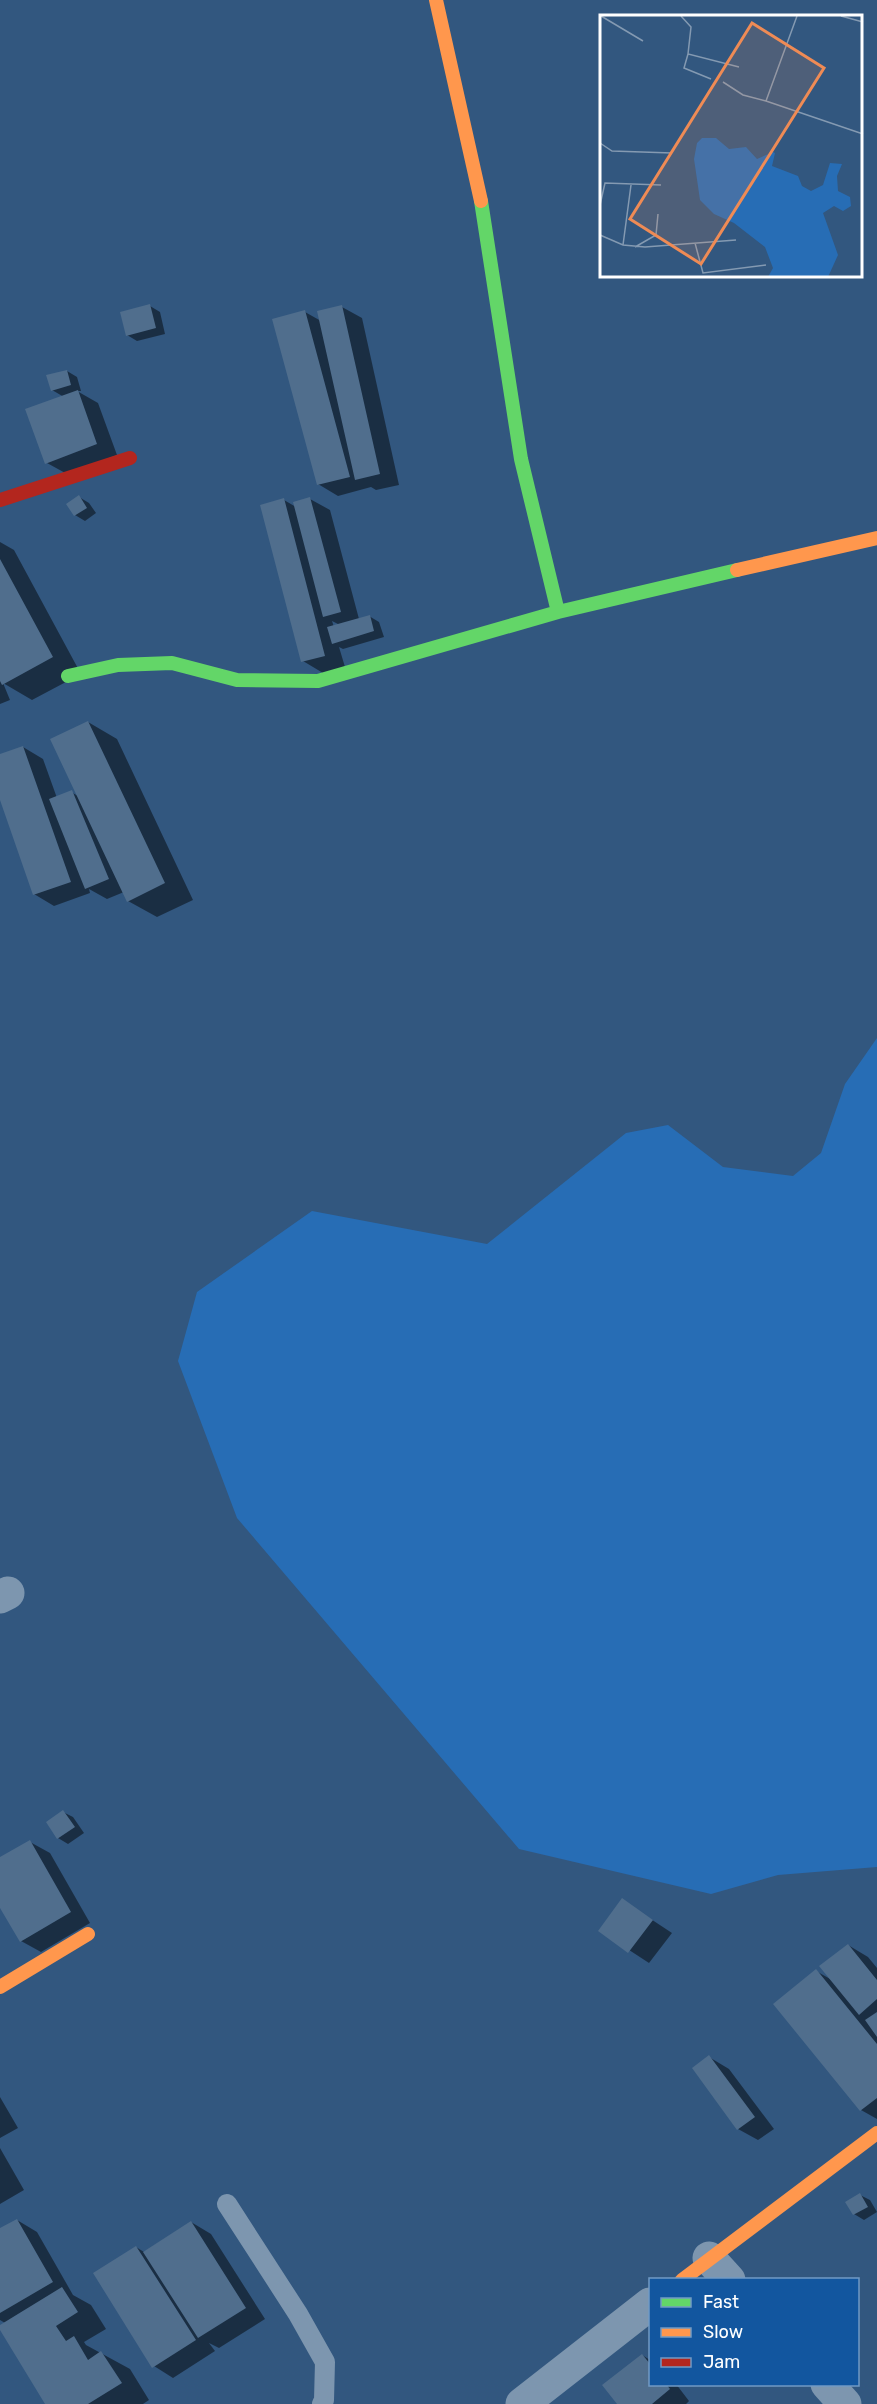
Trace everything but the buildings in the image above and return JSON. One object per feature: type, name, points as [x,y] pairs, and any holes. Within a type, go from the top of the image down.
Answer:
[{"type":"street","points":[[436,0],[481,200],[521,459],[558,612]]},
{"type":"street","points":[[0,500],[130,458]]},
{"type":"street","points":[[68,676],[118,665],[172,663],[237,680],[318,681],[558,612],[877,538]]},
{"type":"street","points":[[0,1987],[88,1934]]},
{"type":"street","points":[[689,2278],[719,2269],[877,2133]]},
{"type":"street","points":[[522,2404],[649,2306]]},
{"type":"street","points":[[828,2386],[845,2404]]},
{"type":"lane","points":[[227,2204],[298,2314],[325,2362],[322,2404]]},
{"type":"shaded area","points":[[877,1038],[877,1867],[778,1875],[711,1894],[519,1849],[237,1518],[178,1361],[197,1292],[312,1211],[487,1244],[626,1133],[668,1125],[723,1167],[793,1176],[821,1153],[845,1084]]},
{"type":"traffic: fast","points":[[481,201],[521,459],[558,612],[737,570]]},
{"type":"traffic: fast","points":[[68,676],[118,665],[172,663],[237,680],[318,681],[558,612]]},
{"type":"traffic: slow","points":[[436,0],[481,201]]},
{"type":"traffic: slow","points":[[737,570],[877,538]]},
{"type":"traffic: slow","points":[[0,1987],[88,1934]]},
{"type":"traffic: slow","points":[[685,2278],[877,2133]]},
{"type":"traffic: jam","points":[[0,500],[130,458]]}]
